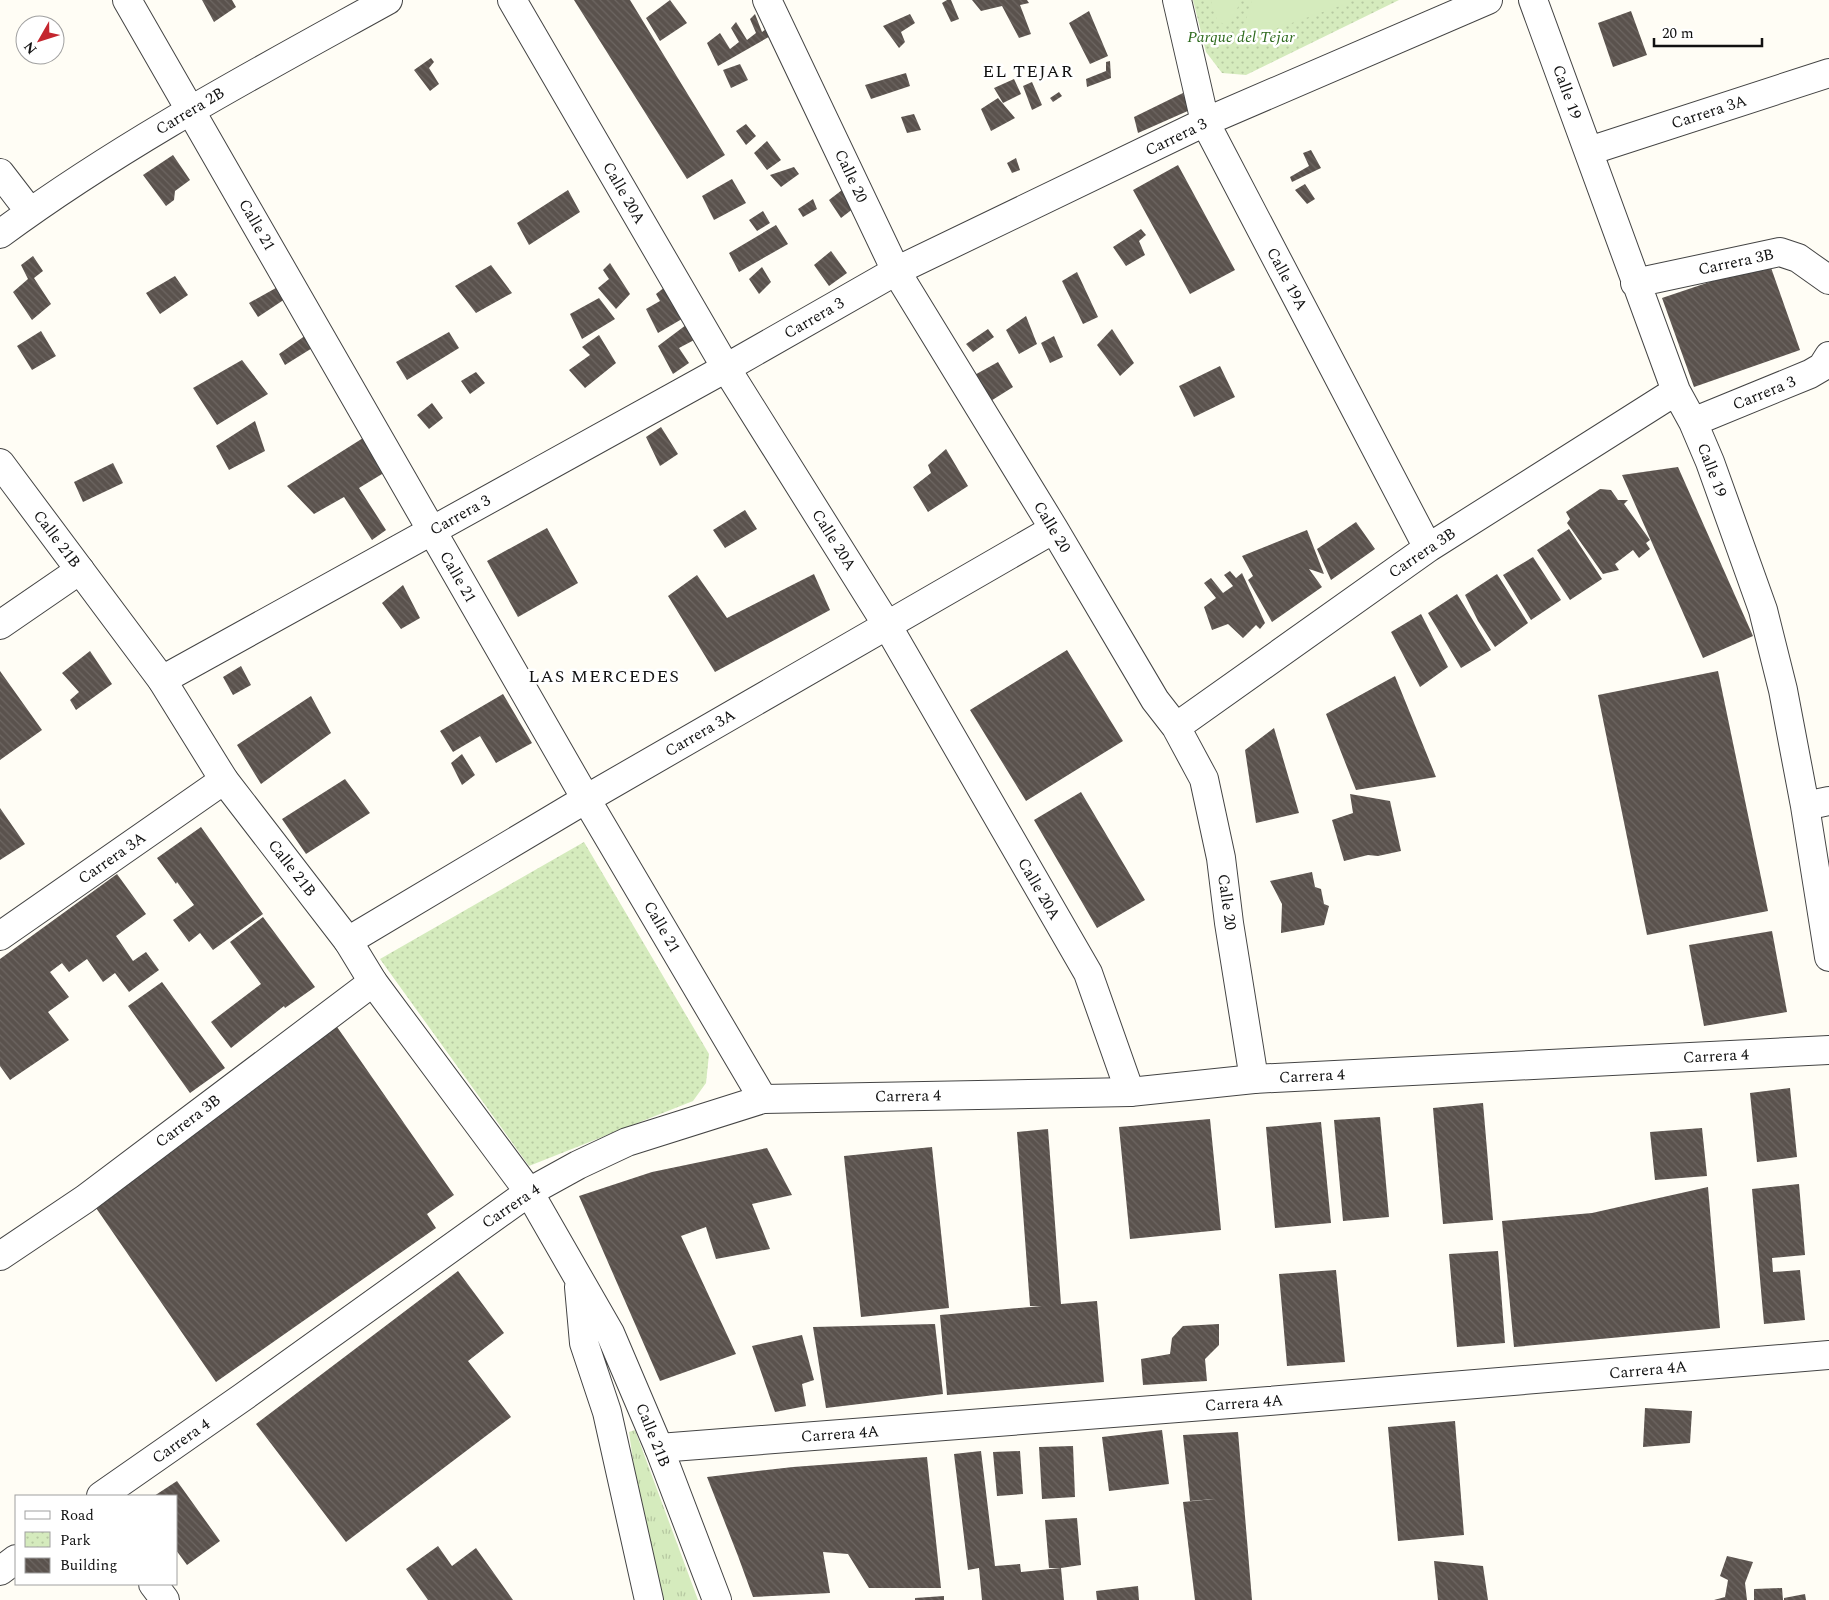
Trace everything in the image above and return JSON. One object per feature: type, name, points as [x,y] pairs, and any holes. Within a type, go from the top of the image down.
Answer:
[{"type":"street","name":"Calle 21","points":[[127,0],[586,799],[763,1099]]},
{"type":"street","name":"Carrera 2B","points":[[0,234],[30,212],[190,109],[388,0]]},
{"type":"street","name":"Calle 20A","points":[[512,0],[726,368],[887,624],[1088,973],[1130,1092]]},
{"type":"street","name":"Calle 20","points":[[767,0],[896,272],[1054,529],[1155,700],[1176,727],[1204,779],[1214,822],[1254,1079]]},
{"type":"street","name":"Calle 19A","points":[[1177,0],[1205,122],[1428,548]]},
{"type":"street","name":"Carrera 3","points":[[162,680],[896,272],[1205,122],[1488,0]]},
{"type":"street","name":"Calle 19","points":[[1533,0],[1676,391],[1693,422],[1710,462],[1763,610],[1783,690],[1817,803],[1829,957]]},
{"type":"street","name":"Carrera 3A","points":[[1589,151],[1829,73]]},
{"type":"street","points":[[0,173],[30,212]]},
{"type":"street","name":"Carrera 3B","points":[[1636,283],[1780,252],[1798,258],[1829,280]]},
{"type":"street","name":"Carrera 3","points":[[1693,422],[1810,374],[1822,367],[1829,356]]},
{"type":"street","name":"Carrera 3B","points":[[1176,727],[1428,548],[1676,391]]},
{"type":"street","name":"Calle 21B","points":[[0,463],[162,680],[224,780],[348,940],[373,982],[529,1192],[610,1333],[659,1448],[717,1600]]},
{"type":"street","name":"Carrera 3A","points":[[348,940],[586,799],[1054,529]]},
{"type":"street","points":[[0,626],[80,570]]},
{"type":"street","name":"Carrera 3A","points":[[0,936],[224,780]]},
{"type":"street","name":"Carrera 3B","points":[[0,1256],[84,1199],[373,982]]},
{"type":"street","name":"Carrera 4","points":[[102,1495],[243,1398],[529,1192],[578,1165],[627,1142],[763,1099],[1130,1092],[1254,1079],[1829,1050]]},
{"type":"street","name":"Calle 21B","points":[[578,1276],[584,1343],[607,1412],[649,1600]]},
{"type":"street","name":"Carrera 4A","points":[[659,1448],[1829,1355]]},
{"type":"street","points":[[0,1571],[15,1560]]},
{"type":"street","points":[[154,1585],[165,1600]]},
{"type":"green space","name":"Parque del Tejar","points":[[1193,0],[1399,0],[1246,75],[1222,73],[1206,52]]},
{"type":"green space","points":[[1211,0],[1241,0],[1231,23],[1222,24],[1217,19]]},
{"type":"green space","points":[[1252,0],[1351,0],[1351,2],[1250,38],[1243,38],[1242,33]]},
{"type":"green space","points":[[584,842],[709,1054],[706,1083],[693,1101],[529,1166],[380,959]]},
{"type":"green space","points":[[635,1430],[698,1600],[657,1600],[642,1524],[629,1432]]},
{"type":"building","points":[[202,0],[232,0],[236,7],[214,22]]},
{"type":"building","points":[[574,0],[630,0],[725,155],[687,179]]},
{"type":"building","points":[[670,0],[687,23],[660,41],[646,18]]},
{"type":"building","points":[[951,0],[959,19],[951,22],[942,3]]},
{"type":"building","points":[[972,0],[1027,0],[1029,3],[1020,5],[1031,34],[1019,38],[1002,6],[981,11]]},
{"type":"building","points":[[1089,11],[1108,56],[1090,64],[1069,23]]},
{"type":"building","points":[[1631,11],[1647,55],[1613,67],[1598,23]]},
{"type":"building","points":[[755,14],[762,32],[770,26],[781,30],[718,66],[707,43],[720,33],[730,49],[739,42],[731,28],[736,22],[747,40],[756,33],[750,19]]},
{"type":"building","points":[[910,14],[915,23],[901,32],[905,42],[899,48],[883,26]]},
{"type":"building","points":[[431,58],[434,62],[429,68],[439,84],[430,91],[414,70]]},
{"type":"building","points":[[1110,61],[1111,78],[1087,87],[1086,79],[1106,71],[1106,62]]},
{"type":"building","points":[[740,64],[748,80],[731,88],[723,70]]},
{"type":"building","points":[[906,73],[910,86],[871,99],[865,85]]},
{"type":"building","points":[[1014,79],[1021,94],[1003,103],[994,88]]},
{"type":"building","points":[[1032,82],[1042,105],[1032,110],[1023,86]]},
{"type":"building","points":[[1059,92],[1062,96],[1053,102],[1050,98]]},
{"type":"building","points":[[1183,93],[1190,110],[1138,133],[1134,117]]},
{"type":"building","points":[[998,98],[1015,118],[991,131],[981,109]]},
{"type":"building","points":[[914,114],[921,130],[907,133],[901,117]]},
{"type":"building","points":[[746,124],[756,136],[746,145],[736,131]]},
{"type":"building","points":[[767,141],[781,160],[767,170],[754,153]]},
{"type":"building","points":[[1311,150],[1321,168],[1292,182],[1290,177],[1309,166],[1303,153]]},
{"type":"building","points":[[173,155],[190,180],[175,191],[174,200],[166,206],[143,175]]},
{"type":"building","points":[[1016,158],[1020,170],[1012,173],[1007,163]]},
{"type":"building","points":[[1178,165],[1235,270],[1190,294],[1133,190]]},
{"type":"building","points":[[794,167],[799,174],[781,187],[770,175]]},
{"type":"building","points":[[732,179],[746,203],[714,220],[702,196]]},
{"type":"building","points":[[1305,184],[1315,199],[1307,204],[1295,190]]},
{"type":"building","points":[[568,190],[580,212],[529,245],[517,223]]},
{"type":"building","points":[[842,190],[854,208],[841,218],[829,200]]},
{"type":"building","points":[[813,199],[817,209],[803,217],[798,209]]},
{"type":"building","points":[[763,211],[770,223],[757,231],[749,220]]},
{"type":"building","points":[[776,225],[788,244],[739,272],[729,253]]},
{"type":"building","points":[[1141,229],[1146,235],[1139,241],[1145,255],[1126,266],[1113,247]]},
{"type":"building","points":[[831,251],[847,273],[829,286],[814,265]]},
{"type":"building","points":[[33,256],[43,271],[34,278],[51,304],[32,320],[13,292],[28,279],[21,265]]},
{"type":"building","points":[[1769,262],[1800,350],[1694,387],[1662,298]]},
{"type":"building","points":[[610,263],[630,294],[616,309],[598,288],[609,279],[603,270]]},
{"type":"building","points":[[491,265],[512,293],[476,313],[455,286]]},
{"type":"building","points":[[762,267],[771,282],[759,294],[749,279]]},
{"type":"building","points":[[1077,272],[1098,317],[1083,324],[1062,281]]},
{"type":"building","points":[[175,276],[188,295],[160,314],[146,293]]},
{"type":"building","points":[[670,283],[687,316],[658,333],[646,309],[660,301],[656,294]]},
{"type":"building","points":[[283,284],[291,295],[258,317],[249,303]]},
{"type":"building","points":[[599,298],[615,319],[582,339],[570,314]]},
{"type":"building","points":[[1026,316],[1037,344],[1019,354],[1006,330]]},
{"type":"building","points":[[686,325],[696,339],[679,348],[689,363],[673,374],[658,346]]},
{"type":"building","points":[[988,329],[994,337],[973,352],[966,344]]},
{"type":"building","points":[[1112,329],[1134,363],[1120,376],[1097,345]]},
{"type":"building","points":[[41,331],[56,356],[32,370],[17,346]]},
{"type":"building","points":[[449,332],[459,348],[407,380],[396,362]]},
{"type":"building","points":[[309,333],[317,345],[285,365],[279,354]]},
{"type":"building","points":[[599,335],[616,363],[585,388],[569,370],[590,355],[582,347]]},
{"type":"building","points":[[1054,336],[1063,357],[1050,363],[1041,343]]},
{"type":"building","points":[[242,360],[268,394],[217,425],[193,388]]},
{"type":"building","points":[[998,362],[1013,387],[986,404],[971,377]]},
{"type":"building","points":[[1220,366],[1235,397],[1194,417],[1179,386]]},
{"type":"building","points":[[476,372],[485,383],[470,394],[461,381]]},
{"type":"building","points":[[432,403],[443,418],[429,429],[417,415]]},
{"type":"building","points":[[255,421],[265,451],[229,470],[216,446]]},
{"type":"building","points":[[661,427],[678,454],[660,466],[646,437]]},
{"type":"building","points":[[371,433],[387,471],[359,488],[386,530],[372,540],[344,497],[314,514],[287,486]]},
{"type":"building","points":[[946,449],[968,486],[928,512],[913,487],[931,473],[928,465]]},
{"type":"building","points":[[113,463],[123,483],[83,502],[74,482]]},
{"type":"building","points":[[1678,467],[1753,636],[1703,658],[1622,475]]},
{"type":"building","points":[[1600,489],[1611,490],[1618,500],[1628,500],[1624,504],[1650,540],[1646,543],[1650,549],[1639,558],[1633,550],[1615,564],[1619,570],[1603,574],[1567,523],[1570,519],[1566,512]]},
{"type":"building","points":[[745,510],[757,529],[725,548],[713,530]]},
{"type":"building","points":[[1356,522],[1375,549],[1331,580],[1317,549]]},
{"type":"building","points":[[547,528],[578,583],[518,617],[487,561]]},
{"type":"building","points":[[1569,529],[1602,579],[1570,600],[1537,550]]},
{"type":"building","points":[[1307,530],[1324,574],[1309,569],[1322,587],[1272,622],[1248,580],[1253,576],[1242,556]]},
{"type":"building","points":[[1533,557],[1561,600],[1531,620],[1503,575]]},
{"type":"building","points":[[1230,571],[1236,578],[1242,573],[1265,623],[1260,629],[1256,625],[1243,638],[1228,624],[1212,630],[1204,607],[1216,598],[1204,583],[1211,578],[1223,593],[1233,586],[1224,575]]},
{"type":"building","points":[[814,574],[830,610],[715,672],[668,596],[697,575],[727,618]]},
{"type":"building","points":[[1497,574],[1528,623],[1495,647],[1478,621],[1465,595]]},
{"type":"building","points":[[403,585],[420,618],[401,629],[382,603]]},
{"type":"building","points":[[1457,594],[1491,650],[1461,668],[1428,613]]},
{"type":"building","points":[[1421,614],[1448,667],[1420,687],[1391,632]]},
{"type":"building","points":[[1067,650],[1123,741],[1026,801],[970,710]]},
{"type":"building","points":[[90,651],[112,684],[76,710],[70,700],[79,692],[62,673]]},
{"type":"building","points":[[241,666],[251,685],[233,695],[223,677]]},
{"type":"building","points":[[0,671],[42,730],[0,760]]},
{"type":"building","points":[[1718,671],[1768,911],[1647,935],[1598,695]]},
{"type":"building","points":[[1395,676],[1436,777],[1356,790],[1326,714]]},
{"type":"building","points":[[503,694],[532,743],[496,763],[480,736],[453,752],[440,731]]},
{"type":"building","points":[[311,696],[331,733],[261,784],[237,745]]},
{"type":"building","points":[[1274,728],[1299,813],[1256,823],[1245,750]]},
{"type":"building","points":[[462,754],[475,775],[462,785],[451,763]]},
{"type":"building","points":[[345,779],[370,813],[306,854],[282,819]]},
{"type":"building","points":[[1081,792],[1145,900],[1097,928],[1034,820]]},
{"type":"building","points":[[1350,794],[1390,801],[1401,851],[1378,856],[1368,855],[1344,861],[1332,820],[1353,813]]},
{"type":"building","points":[[0,808],[25,844],[0,860]]},
{"type":"building","points":[[201,827],[263,914],[213,950],[200,933],[189,942],[173,920],[194,905],[157,858]]},
{"type":"building","points":[[1312,872],[1315,887],[1321,889],[1324,904],[1329,906],[1324,925],[1281,933],[1282,904],[1270,881]]},
{"type":"building","points":[[117,874],[146,914],[116,936],[133,961],[146,952],[159,970],[129,992],[115,973],[103,982],[87,959],[69,972],[62,963],[50,972],[69,997],[48,1012],[69,1040],[10,1080],[0,1066],[0,959]]},
{"type":"building","points":[[263,917],[315,987],[285,1008],[284,1006],[231,1048],[211,1022],[261,984],[230,942]]},
{"type":"building","points":[[1772,931],[1787,1012],[1704,1026],[1689,945]]},
{"type":"building","points":[[162,982],[225,1068],[190,1093],[128,1006]]},
{"type":"building","points":[[335,1024],[454,1195],[427,1214],[436,1228],[216,1382],[94,1205]]},
{"type":"building","points":[[1790,1088],[1797,1157],[1757,1162],[1750,1093]]},
{"type":"building","points":[[1483,1103],[1493,1220],[1443,1224],[1433,1108]]},
{"type":"building","points":[[1380,1117],[1389,1217],[1343,1221],[1334,1120]]},
{"type":"building","points":[[1210,1119],[1221,1230],[1130,1239],[1119,1127]]},
{"type":"building","points":[[1321,1122],[1331,1223],[1275,1228],[1266,1127]]},
{"type":"building","points":[[1702,1128],[1707,1176],[1655,1180],[1650,1132]]},
{"type":"building","points":[[1048,1129],[1061,1304],[1097,1301],[1104,1382],[947,1395],[940,1315],[1042,1306],[1030,1306],[1017,1132]]},
{"type":"building","points":[[932,1147],[949,1308],[861,1317],[844,1156]]},
{"type":"building","points":[[767,1148],[792,1195],[752,1204],[770,1249],[716,1259],[706,1227],[681,1236],[736,1354],[660,1381],[579,1196],[652,1172]]},
{"type":"building","points":[[1799,1184],[1805,1255],[1772,1258],[1773,1272],[1800,1270],[1805,1320],[1764,1324],[1752,1189]]},
{"type":"building","points":[[1708,1187],[1720,1328],[1514,1347],[1502,1221],[1592,1213]]},
{"type":"building","points":[[1498,1251],[1505,1343],[1457,1347],[1449,1254]]},
{"type":"building","points":[[1336,1270],[1345,1362],[1287,1366],[1279,1274]]},
{"type":"building","points":[[458,1271],[504,1333],[468,1361],[511,1417],[346,1542],[256,1424]]},
{"type":"building","points":[[935,1324],[943,1394],[826,1408],[813,1327]]},
{"type":"building","points":[[1219,1324],[1219,1345],[1205,1359],[1207,1381],[1143,1385],[1141,1359],[1170,1354],[1172,1338],[1183,1326]]},
{"type":"building","points":[[802,1335],[814,1380],[802,1384],[806,1406],[775,1412],[752,1346]]},
{"type":"building","points":[[1645,1408],[1692,1411],[1690,1443],[1643,1447]]},
{"type":"building","points":[[1455,1421],[1464,1535],[1398,1541],[1388,1427]]},
{"type":"building","points":[[1162,1430],[1169,1484],[1109,1491],[1102,1437]]},
{"type":"building","points":[[1238,1432],[1252,1600],[1195,1600],[1183,1502],[1214,1499],[1190,1501],[1183,1435]]},
{"type":"building","points":[[1073,1446],[1075,1497],[1042,1499],[1039,1447]]},
{"type":"building","points":[[981,1451],[995,1566],[1020,1564],[1021,1572],[1061,1568],[1064,1600],[982,1600],[979,1568],[968,1570],[954,1454]]},
{"type":"building","points":[[1020,1451],[1023,1494],[997,1496],[993,1452]]},
{"type":"building","points":[[927,1457],[941,1588],[869,1588],[848,1554],[823,1552],[830,1593],[753,1597],[707,1477],[793,1467]]},
{"type":"building","points":[[177,1481],[220,1541],[187,1565],[178,1553],[178,1495],[156,1495]]},
{"type":"building","points":[[1077,1518],[1081,1565],[1049,1568],[1045,1520]]},
{"type":"building","points":[[438,1546],[452,1566],[476,1548],[513,1600],[428,1600],[406,1569]]},
{"type":"building","points":[[1727,1556],[1753,1562],[1745,1583],[1747,1600],[1714,1600],[1725,1597],[1728,1580],[1720,1576]]},
{"type":"building","points":[[1434,1561],[1483,1566],[1488,1600],[1438,1600]]},
{"type":"building","points":[[1138,1586],[1139,1600],[1097,1600],[1096,1591]]},
{"type":"building","points":[[1782,1588],[1783,1600],[1754,1600],[1754,1589]]},
{"type":"building","points":[[1805,1594],[1806,1600],[1784,1600],[1784,1598]]},
{"type":"building","points":[[944,1596],[944,1600],[915,1600],[915,1598]]},
{"type":"district","name":"EL TEJAR","points":[[1028,71]]},
{"type":"district","name":"LAS MERCEDES","points":[[604,676]]}]
